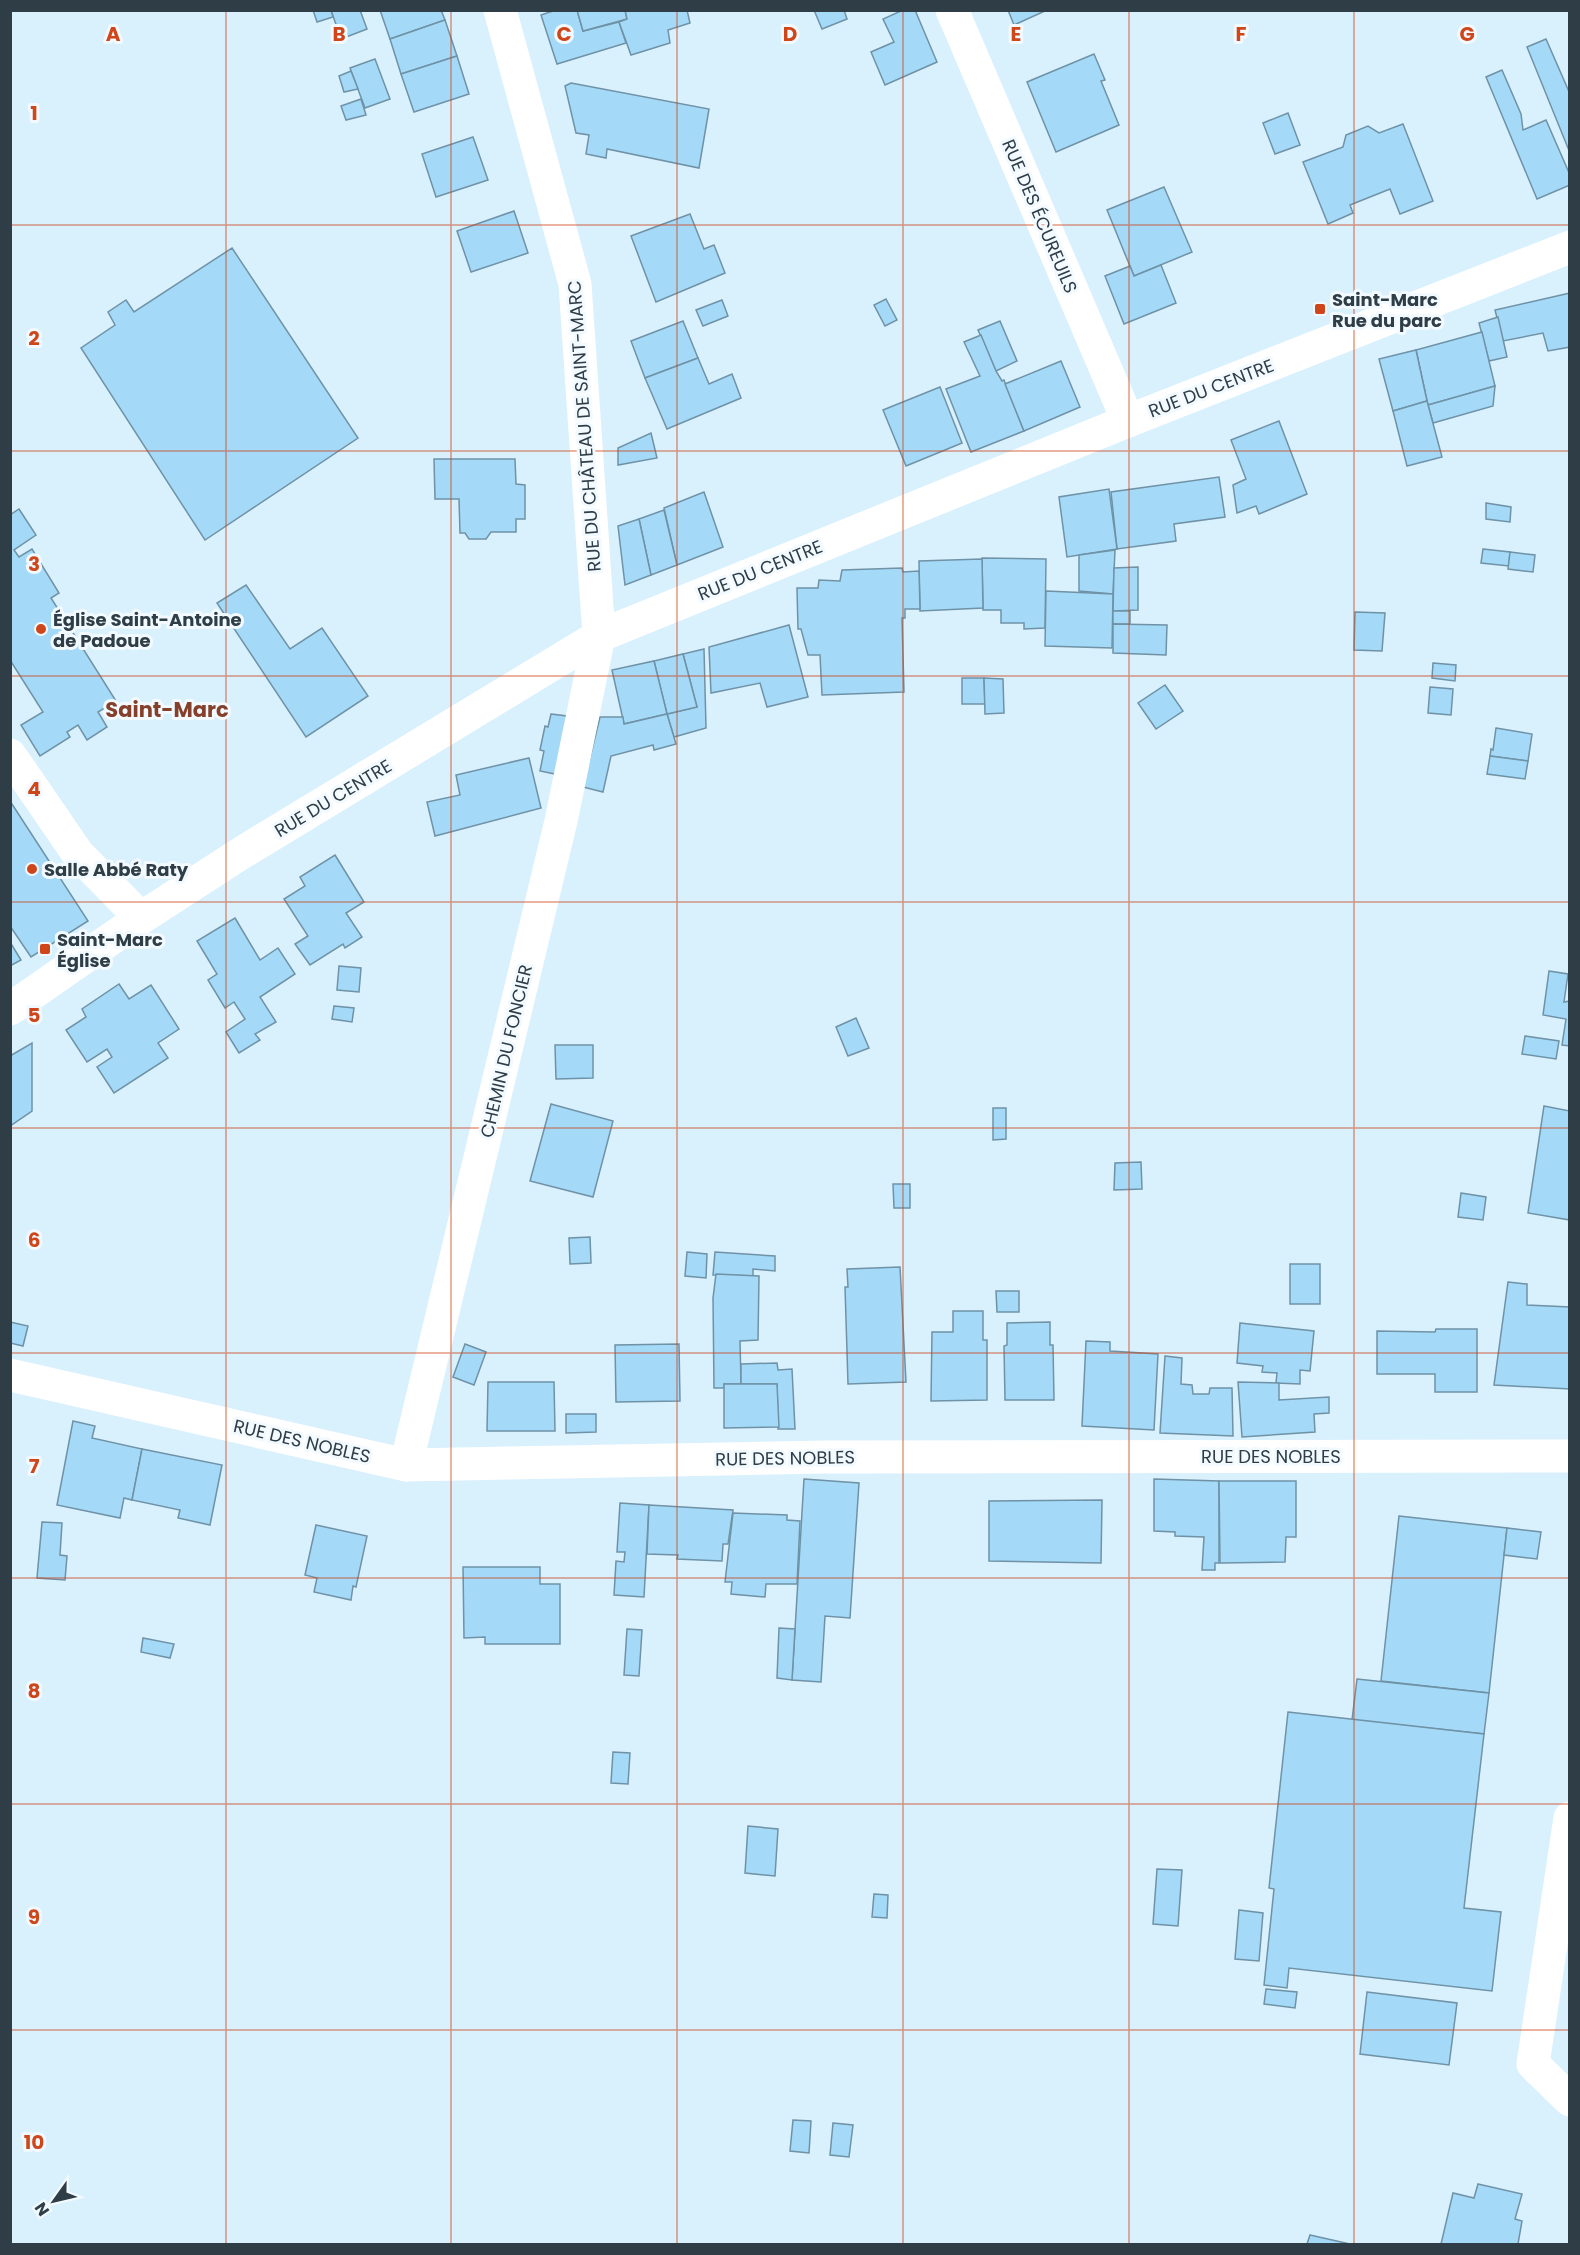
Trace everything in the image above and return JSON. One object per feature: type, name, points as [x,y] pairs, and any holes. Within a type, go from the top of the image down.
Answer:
[{"type":"street","name":"RUE DU CHÂTEAU DE SAINT-MARC","points":[[500,10],[575,284],[599,636]]},
{"type":"street","name":"RUE DES ÉCUREUILS","points":[[952,10],[1128,421]]},
{"type":"street","name":"RUE DU CENTRE","points":[[10,1009],[141,918],[253,846],[599,636],[1128,421],[1569,247]]},
{"type":"street","name":"CHEMIN DU FONCIER","points":[[406,1465],[561,821],[599,636]]},
{"type":"street","points":[[10,755],[78,854],[141,918]]},
{"type":"street","name":"RUE DES NOBLES","points":[[10,1374],[406,1465],[824,1457],[1569,1456]]},
{"type":"street","points":[[1569,1818],[1533,2064],[1569,2100]]},
{"type":"building","points":[[313,10],[331,10],[333,17],[317,22]]},
{"type":"building","points":[[331,10],[360,10],[367,29],[341,39]]},
{"type":"building","points":[[380,10],[441,10],[445,20],[390,39]]},
{"type":"building","points":[[556,10],[577,10],[583,31],[619,22],[626,43],[557,64],[541,15]]},
{"type":"building","points":[[577,10],[625,10],[627,19],[583,31]]},
{"type":"building","points":[[625,10],[687,10],[690,23],[668,30],[670,43],[631,55],[619,22],[627,19]]},
{"type":"building","points":[[814,10],[844,10],[847,19],[822,29]]},
{"type":"building","points":[[903,10],[915,10],[937,62],[885,85],[871,52],[894,42],[883,19]]},
{"type":"building","points":[[1008,10],[1047,10],[1014,25]]},
{"type":"building","points":[[445,20],[457,56],[401,74],[390,39]]},
{"type":"building","points":[[1546,39],[1570,94],[1570,153],[1527,47]]},
{"type":"building","points":[[1094,54],[1105,80],[1101,81],[1119,125],[1056,152],[1027,82]]},
{"type":"building","points":[[457,56],[469,94],[414,112],[401,74]]},
{"type":"building","points":[[375,59],[390,99],[365,108],[350,68]]},
{"type":"building","points":[[1502,70],[1521,114],[1523,130],[1546,120],[1570,175],[1570,185],[1537,199],[1486,77]]},
{"type":"building","points":[[351,71],[358,89],[344,92],[339,76]]},
{"type":"building","points":[[571,83],[709,109],[699,168],[607,149],[606,158],[586,154],[589,135],[576,133],[565,86]]},
{"type":"building","points":[[361,99],[366,115],[346,120],[341,106]]},
{"type":"building","points":[[1288,113],[1300,145],[1275,154],[1263,123]]},
{"type":"building","points":[[1403,124],[1433,201],[1400,214],[1390,189],[1350,205],[1353,213],[1328,224],[1303,162],[1343,147],[1346,135],[1368,126],[1379,133]]},
{"type":"building","points":[[473,137],[488,180],[436,197],[422,154]]},
{"type":"building","points":[[1164,187],[1192,252],[1134,276],[1107,210]]},
{"type":"building","points":[[514,211],[528,253],[471,272],[457,231]]},
{"type":"building","points":[[690,214],[704,249],[714,245],[725,273],[656,302],[631,236]]},
{"type":"building","points":[[232,248],[358,438],[205,540],[81,348],[115,325],[108,312],[126,300],[134,312]]},
{"type":"building","points":[[1161,265],[1176,303],[1124,324],[1105,276],[1130,266],[1134,276]]},
{"type":"building","points":[[1570,293],[1570,347],[1548,351],[1543,333],[1503,341],[1495,310]]},
{"type":"building","points":[[886,299],[897,320],[885,326],[874,305]]},
{"type":"building","points":[[722,300],[728,316],[703,326],[696,310]]},
{"type":"building","points":[[1498,317],[1507,357],[1489,361],[1479,323]]},
{"type":"building","points":[[683,321],[698,358],[645,378],[631,341]]},
{"type":"building","points":[[1000,321],[1017,361],[996,371],[978,330]]},
{"type":"building","points":[[1482,332],[1495,386],[1428,405],[1416,350]]},
{"type":"building","points":[[981,335],[996,371],[1002,381],[1004,380],[1024,431],[971,452],[946,389],[980,376],[964,342]]},
{"type":"building","points":[[1416,350],[1427,401],[1393,411],[1379,359]]},
{"type":"building","points":[[698,358],[709,384],[732,374],[741,398],[667,429],[645,378]]},
{"type":"building","points":[[1061,361],[1080,407],[1024,431],[1005,384]]},
{"type":"building","points":[[1495,386],[1493,406],[1433,423],[1428,405]]},
{"type":"building","points":[[940,387],[962,443],[906,466],[883,410]]},
{"type":"building","points":[[1427,401],[1442,457],[1407,466],[1393,411]]},
{"type":"building","points":[[1279,421],[1307,494],[1259,514],[1256,506],[1237,513],[1233,485],[1246,479],[1231,440]]},
{"type":"building","points":[[651,433],[657,458],[618,465],[618,448]]},
{"type":"building","points":[[434,459],[515,459],[516,484],[525,485],[525,519],[516,519],[516,532],[491,532],[486,539],[469,539],[465,533],[460,533],[459,499],[435,499]]},
{"type":"building","points":[[1219,477],[1225,517],[1174,524],[1176,541],[1117,549],[1111,492]]},
{"type":"building","points":[[1109,489],[1117,549],[1067,557],[1059,497]]},
{"type":"building","points":[[704,492],[723,547],[677,565],[664,508]]},
{"type":"building","points":[[1486,503],[1511,507],[1510,522],[1486,519]]},
{"type":"building","name":"Église Saint-Antoine de Padoue","points":[[19,509],[36,535],[14,550],[19,557],[32,549],[59,593],[51,598],[116,701],[98,712],[107,727],[87,740],[78,725],[67,732],[70,737],[40,756],[21,725],[43,712],[10,660],[10,515]]},
{"type":"building","points":[[664,510],[677,565],[651,575],[639,519]]},
{"type":"building","points":[[639,519],[651,575],[625,585],[618,526]]},
{"type":"building","points":[[1483,549],[1510,552],[1509,566],[1481,563]]},
{"type":"building","points":[[1115,550],[1113,594],[1079,591],[1079,555]]},
{"type":"building","points":[[1510,552],[1535,555],[1533,572],[1508,569]]},
{"type":"building","points":[[982,558],[1046,559],[1045,628],[1024,629],[1024,623],[1001,623],[1001,610],[983,610]]},
{"type":"building","points":[[982,559],[983,608],[920,611],[919,561]]},
{"type":"building","points":[[1138,567],[1138,610],[1113,611],[1114,568]]},
{"type":"building","points":[[902,568],[903,572],[919,571],[920,609],[905,609],[905,618],[902,618],[904,692],[822,695],[820,655],[808,655],[801,629],[798,629],[797,588],[818,588],[819,580],[840,581],[842,570]]},
{"type":"building","points":[[246,585],[290,649],[322,628],[368,696],[306,737],[217,603]]},
{"type":"building","points":[[1046,591],[1113,594],[1112,648],[1045,646]]},
{"type":"building","points":[[1113,611],[1130,611],[1130,624],[1113,624]]},
{"type":"building","points":[[1355,612],[1385,613],[1382,651],[1354,650]]},
{"type":"building","points":[[1113,624],[1167,625],[1166,655],[1113,653]]},
{"type":"building","points":[[789,625],[808,697],[767,707],[760,683],[711,693],[709,647]]},
{"type":"building","points":[[704,649],[706,728],[674,737],[667,714],[697,707],[683,654]]},
{"type":"building","points":[[683,654],[697,707],[667,714],[654,661]]},
{"type":"building","points":[[654,661],[667,714],[624,724],[612,670]]},
{"type":"building","points":[[1433,663],[1456,665],[1455,681],[1432,678]]},
{"type":"building","points":[[962,678],[984,678],[985,704],[962,704]]},
{"type":"building","points":[[984,678],[1003,679],[1004,713],[985,714]]},
{"type":"building","points":[[1165,685],[1183,711],[1156,729],[1138,703]]},
{"type":"building","points":[[1430,687],[1453,689],[1451,715],[1428,713]]},
{"type":"building","points":[[551,714],[567,716],[555,774],[540,771],[544,751],[540,750],[545,726],[548,727]]},
{"type":"building","points":[[667,714],[676,744],[654,750],[653,745],[611,756],[603,792],[583,787],[600,717],[623,717],[624,724]]},
{"type":"building","points":[[1496,728],[1532,734],[1528,761],[1490,756]]},
{"type":"building","points":[[1490,756],[1528,761],[1525,779],[1487,774]]},
{"type":"building","points":[[529,758],[541,808],[435,836],[427,802],[460,795],[456,775]]},
{"type":"building","name":"Salle Abbé Raty","points":[[10,801],[88,921],[31,957],[10,926]]},
{"type":"building","points":[[335,855],[364,902],[346,913],[362,937],[345,948],[343,944],[310,965],[295,944],[308,936],[284,899],[305,886],[300,877]]},
{"type":"building","points":[[235,918],[260,960],[278,948],[295,974],[260,997],[276,1022],[255,1034],[260,1040],[239,1053],[226,1032],[245,1019],[234,1002],[225,1008],[208,980],[217,974],[197,941]]},
{"type":"building","points":[[10,942],[21,960],[10,966]]},
{"type":"building","points":[[339,966],[361,968],[359,992],[337,990]]},
{"type":"building","points":[[1549,971],[1568,974],[1564,1002],[1570,1001],[1570,1046],[1562,1045],[1566,1019],[1543,1015]]},
{"type":"building","points":[[119,984],[129,999],[151,985],[179,1029],[158,1043],[168,1058],[114,1093],[97,1067],[112,1057],[107,1049],[87,1062],[66,1030],[86,1017],[82,1009]]},
{"type":"building","points":[[334,1006],[354,1008],[352,1022],[332,1019]]},
{"type":"building","points":[[856,1018],[869,1048],[848,1056],[836,1027]]},
{"type":"building","points":[[1525,1036],[1559,1041],[1556,1059],[1522,1054]]},
{"type":"building","points":[[32,1043],[32,1111],[10,1126],[10,1056]]},
{"type":"building","points":[[555,1045],[593,1045],[593,1078],[556,1079]]},
{"type":"building","points":[[551,1104],[613,1121],[593,1197],[530,1181]]},
{"type":"building","points":[[1544,1106],[1570,1111],[1570,1220],[1528,1213]]},
{"type":"building","points":[[993,1108],[1006,1108],[1006,1139],[993,1140]]},
{"type":"building","points":[[1141,1162],[1142,1189],[1114,1190],[1115,1163]]},
{"type":"building","points":[[893,1184],[910,1184],[910,1208],[894,1208]]},
{"type":"building","points":[[1461,1193],[1486,1197],[1483,1220],[1458,1217]]},
{"type":"building","points":[[590,1237],[591,1263],[570,1264],[569,1238]]},
{"type":"building","points":[[687,1252],[707,1254],[706,1278],[685,1276]]},
{"type":"building","points":[[715,1252],[775,1256],[775,1271],[753,1269],[753,1276],[713,1275]]},
{"type":"building","points":[[1290,1264],[1320,1264],[1320,1304],[1290,1304]]},
{"type":"building","points":[[900,1267],[906,1382],[848,1384],[845,1287],[848,1287],[847,1269]]},
{"type":"building","points":[[716,1274],[759,1276],[758,1340],[740,1341],[741,1384],[724,1384],[724,1388],[714,1388],[713,1298]]},
{"type":"building","points":[[1508,1282],[1527,1284],[1527,1305],[1570,1307],[1570,1389],[1494,1385]]},
{"type":"building","points":[[996,1291],[1019,1291],[1019,1312],[997,1312]]},
{"type":"building","points":[[953,1311],[983,1311],[983,1340],[987,1340],[987,1400],[931,1401],[932,1332],[953,1332]]},
{"type":"building","points":[[10,1322],[28,1326],[23,1346],[10,1343]]},
{"type":"building","points":[[1050,1322],[1050,1345],[1053,1345],[1054,1400],[1005,1400],[1004,1346],[1007,1345],[1007,1323]]},
{"type":"building","points":[[1240,1323],[1314,1331],[1310,1371],[1300,1370],[1300,1384],[1276,1383],[1277,1373],[1262,1372],[1263,1366],[1237,1363]]},
{"type":"building","points":[[1436,1329],[1477,1329],[1477,1392],[1435,1392],[1435,1374],[1377,1374],[1377,1331],[1435,1332]]},
{"type":"building","points":[[1086,1341],[1110,1342],[1110,1351],[1158,1354],[1154,1430],[1082,1426]]},
{"type":"building","points":[[465,1344],[486,1352],[474,1385],[453,1377]]},
{"type":"building","points":[[679,1344],[680,1401],[616,1402],[615,1345]]},
{"type":"building","points":[[1165,1356],[1182,1358],[1181,1384],[1192,1385],[1193,1394],[1209,1394],[1210,1388],[1232,1388],[1233,1436],[1160,1433]]},
{"type":"building","points":[[777,1363],[778,1370],[792,1369],[795,1429],[778,1429],[777,1384],[741,1384],[741,1364]]},
{"type":"building","points":[[488,1382],[554,1382],[555,1431],[487,1431]]},
{"type":"building","points":[[1238,1382],[1279,1383],[1279,1400],[1329,1397],[1329,1413],[1314,1414],[1315,1432],[1242,1437]]},
{"type":"building","points":[[724,1384],[777,1384],[779,1427],[724,1428]]},
{"type":"building","points":[[566,1414],[596,1414],[596,1432],[566,1433]]},
{"type":"building","points":[[73,1421],[95,1426],[92,1438],[142,1449],[132,1500],[124,1498],[120,1518],[57,1505]]},
{"type":"building","points":[[142,1449],[222,1465],[210,1525],[178,1518],[180,1510],[132,1500]]},
{"type":"building","points":[[804,1479],[859,1483],[850,1618],[825,1616],[821,1682],[792,1680]]},
{"type":"building","points":[[1154,1479],[1219,1481],[1219,1563],[1215,1563],[1215,1570],[1202,1570],[1204,1537],[1175,1536],[1175,1532],[1154,1531]]},
{"type":"building","points":[[1219,1481],[1296,1481],[1296,1537],[1286,1537],[1285,1562],[1220,1563]]},
{"type":"building","points":[[1102,1500],[1101,1563],[989,1561],[989,1501]]},
{"type":"building","points":[[620,1503],[649,1505],[644,1597],[614,1595],[616,1561],[624,1562],[625,1552],[617,1552]]},
{"type":"building","points":[[649,1505],[733,1510],[728,1544],[723,1544],[722,1561],[677,1559],[678,1555],[647,1554]]},
{"type":"building","points":[[733,1513],[787,1515],[787,1520],[800,1521],[797,1584],[766,1584],[765,1597],[731,1594],[732,1582],[725,1582]]},
{"type":"building","points":[[1399,1516],[1507,1528],[1489,1693],[1381,1681]]},
{"type":"building","points":[[42,1522],[62,1523],[60,1555],[67,1556],[65,1580],[37,1578]]},
{"type":"building","points":[[316,1525],[367,1536],[351,1600],[314,1592],[317,1578],[305,1575]]},
{"type":"building","points":[[1507,1528],[1541,1532],[1537,1559],[1504,1555]]},
{"type":"building","points":[[463,1567],[540,1567],[540,1584],[560,1584],[560,1644],[485,1644],[485,1637],[464,1638]]},
{"type":"building","points":[[779,1628],[795,1629],[792,1680],[777,1678]]},
{"type":"building","points":[[627,1629],[642,1630],[639,1676],[624,1675]]},
{"type":"building","points":[[143,1638],[174,1644],[170,1658],[141,1652]]},
{"type":"building","points":[[1357,1679],[1489,1693],[1484,1734],[1352,1720]]},
{"type":"building","points":[[1288,1712],[1484,1734],[1464,1908],[1501,1912],[1492,1991],[1289,1968],[1287,1988],[1264,1985],[1274,1889],[1269,1888]]},
{"type":"building","points":[[613,1752],[630,1753],[628,1784],[611,1783]]},
{"type":"building","points":[[748,1826],[778,1829],[775,1876],[745,1873]]},
{"type":"building","points":[[1157,1869],[1182,1870],[1178,1926],[1153,1924]]},
{"type":"building","points":[[874,1894],[888,1895],[887,1918],[872,1917]]},
{"type":"building","points":[[1239,1910],[1263,1913],[1259,1961],[1235,1959]]},
{"type":"building","points":[[1266,1989],[1297,1992],[1295,2008],[1264,2004]]},
{"type":"building","points":[[1367,1992],[1457,2003],[1449,2065],[1360,2054]]},
{"type":"building","points":[[793,2120],[811,2121],[809,2153],[790,2151]]},
{"type":"building","points":[[833,2123],[853,2125],[849,2157],[830,2155]]},
{"type":"building","points":[[1478,2184],[1522,2194],[1515,2219],[1522,2221],[1518,2244],[1441,2244],[1453,2193],[1474,2198]]},
{"type":"building","points":[[1310,2235],[1350,2244],[1307,2244]]},
{"type":"place","name":"Saint-Marc Rue du parc","points":[[1320,309]]},
{"type":"place","name":"Église Saint-Antoine de Padoue","points":[[41,629]]},
{"type":"place","name":"Salle Abbé Raty","points":[[32,869]]},
{"type":"place","name":"Saint-Marc Église","points":[[45,949]]},
{"type":"district","name":"Saint-Marc","points":[[167,709]]}]
